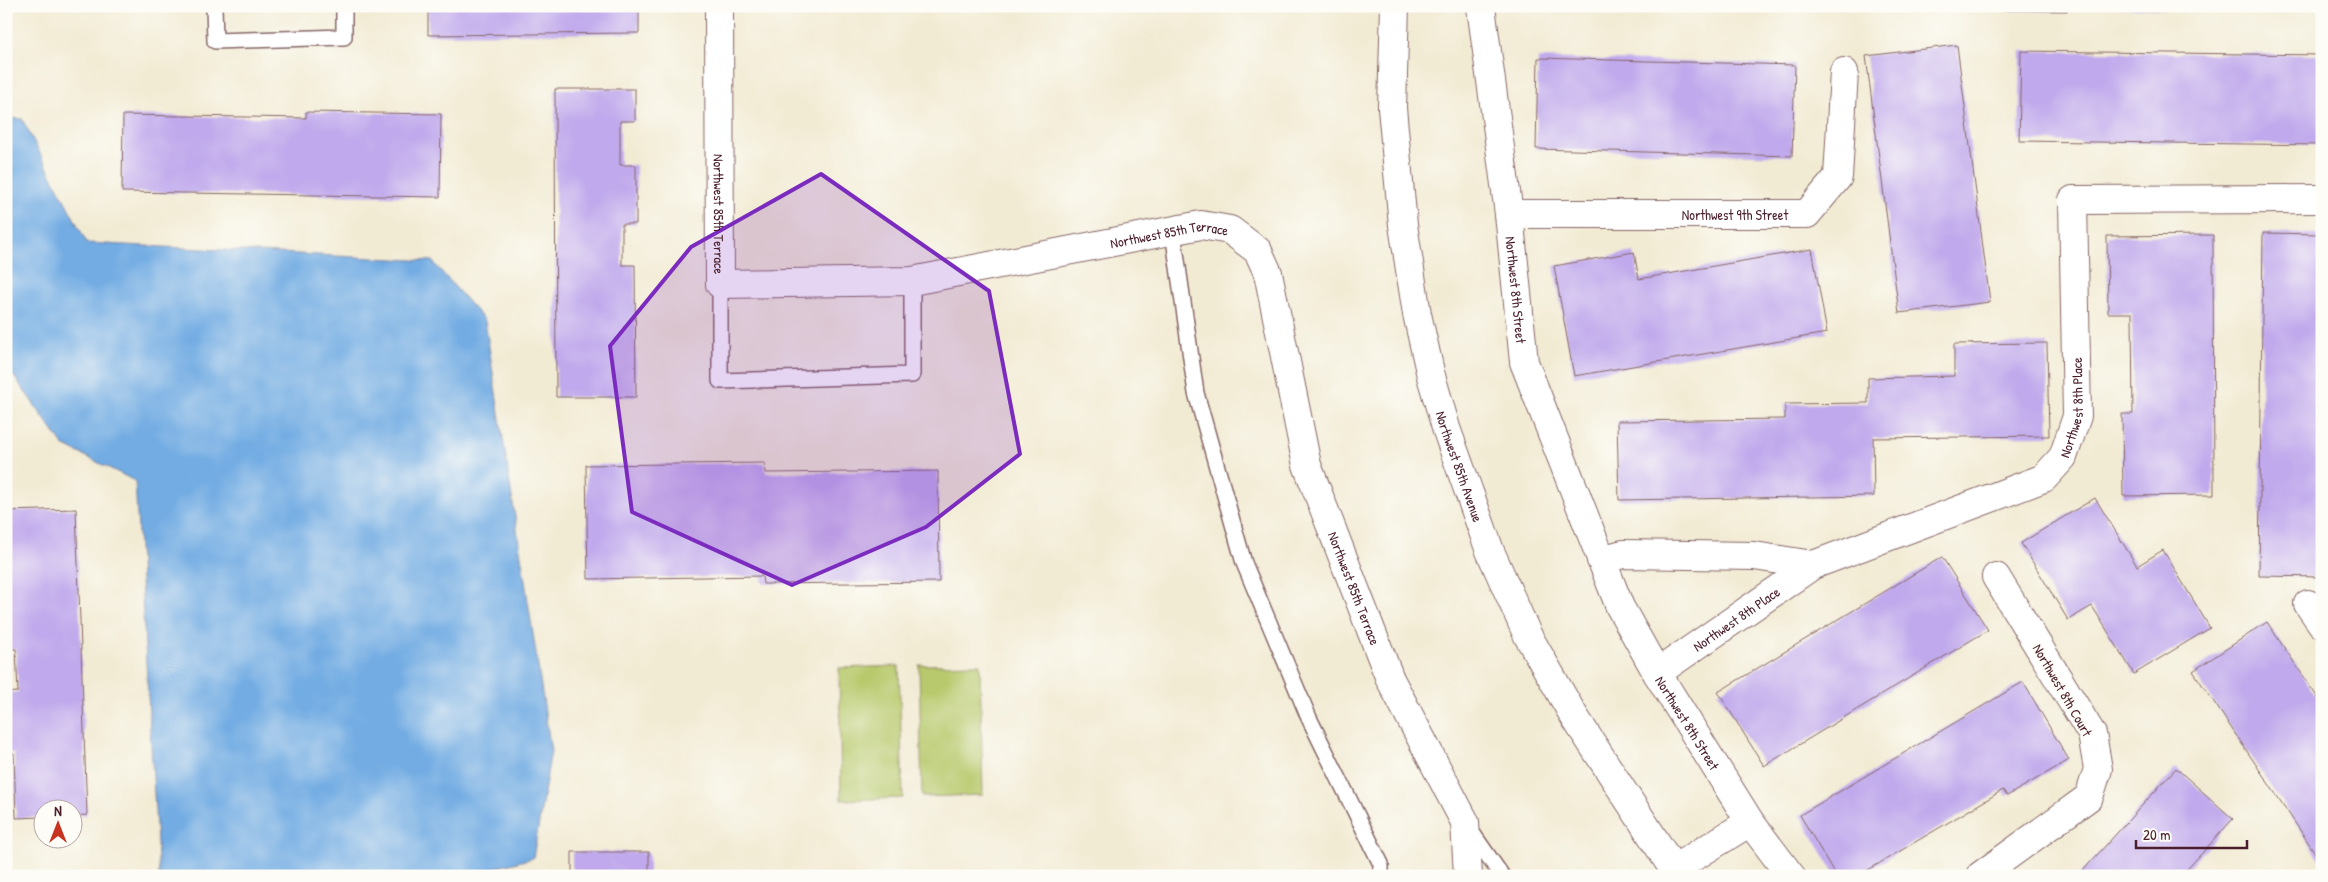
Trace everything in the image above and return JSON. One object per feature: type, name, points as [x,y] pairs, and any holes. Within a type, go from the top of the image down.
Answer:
[{"type":"street","name":"Northwest 85th Terrace","points":[[719,6],[720,284],[912,281],[1173,232],[1201,225],[1230,230],[1258,251],[1268,273],[1308,465],[1390,679],[1465,822],[1468,876]]},
{"type":"street","name":"Northwest 85th Avenue","points":[[1395,6],[1392,108],[1403,225],[1419,323],[1431,376],[1446,428],[1490,550],[1528,636],[1574,716],[1676,873]]},
{"type":"street","name":"Northwest 8th Street","points":[[1477,7],[1509,214],[1524,362],[1620,607],[1657,673],[1750,822],[1791,876]]},
{"type":"street","name":"Northwest 9th Street","points":[[1509,214],[1807,214],[1838,177],[1844,72]]},
{"type":"street","name":"Northwest 8th Place","points":[[1657,673],[1813,565],[2044,478],[2063,457],[2077,416],[2073,200],[2322,199]]},
{"type":"street","points":[[1601,560],[1623,554],[1754,556],[1813,565]]},
{"type":"street","name":"Northwest 8th Court","points":[[1980,876],[2089,797],[2098,770],[2092,734],[1996,577]]},
{"type":"street","points":[[1676,873],[1750,822]]},
{"type":"lane","points":[[214,6],[215,42],[344,37],[344,6]]},
{"type":"lane","points":[[1173,232],[1196,393],[1244,563],[1309,718],[1380,864],[1381,876]]},
{"type":"lane","points":[[720,284],[720,381],[912,375],[912,281]]},
{"type":"lane","points":[[1465,822],[1502,876]]},
{"type":"highlighted area","points":[[821,174],[989,291],[1020,454],[926,527],[792,585],[632,512],[610,346],[691,247]]},
{"type":"green space","points":[[980,664],[983,795],[922,797],[919,665]]},
{"type":"green space","points":[[899,666],[903,798],[841,800],[839,668]]},
{"type":"water","points":[[6,118],[22,119],[87,243],[432,261],[485,321],[551,751],[533,858],[463,876],[159,876],[135,481],[63,445],[6,365]]},
{"type":"building","points":[[428,6],[639,6],[639,33],[428,35]]},
{"type":"building","points":[[1972,6],[2067,6],[2067,11],[1972,10]]},
{"type":"building","points":[[2122,6],[2192,6],[2192,9],[2122,8]]},
{"type":"building","points":[[1957,45],[1990,302],[1899,313],[1866,56]]},
{"type":"building","points":[[2021,51],[2322,55],[2322,145],[2019,141]]},
{"type":"building","points":[[1538,58],[1795,65],[1792,156],[1536,149]]},
{"type":"building","points":[[555,89],[635,89],[635,121],[620,121],[620,165],[636,165],[636,224],[622,224],[622,265],[635,265],[636,397],[556,397]]},
{"type":"building","points":[[306,112],[441,114],[440,197],[122,192],[123,115],[306,118]]},
{"type":"building","points":[[2263,233],[2322,234],[2322,577],[2259,576]]},
{"type":"building","points":[[2213,235],[2214,495],[2123,496],[2122,414],[2133,414],[2132,313],[2108,313],[2107,236]]},
{"type":"building","points":[[1812,249],[1827,333],[1574,376],[1554,266],[1634,252],[1639,279]]},
{"type":"building","points":[[2047,343],[2049,436],[1873,438],[1874,496],[1619,500],[1617,421],[1785,419],[1785,404],[1868,403],[1868,378],[1954,376],[1954,344]]},
{"type":"building","points":[[765,463],[766,473],[938,471],[939,582],[763,584],[762,576],[588,579],[586,465]]},
{"type":"building","points":[[2095,498],[2137,566],[2163,550],[2210,628],[2134,674],[2092,606],[2068,620],[2021,543]]},
{"type":"building","points":[[76,509],[87,815],[82,815],[82,800],[32,800],[32,817],[16,818],[14,753],[6,753],[6,693],[18,692],[16,649],[6,649],[6,511]]},
{"type":"building","points":[[1942,557],[1988,630],[1764,766],[1718,692]]},
{"type":"building","points":[[2267,622],[2322,704],[2322,863],[2193,671]]},
{"type":"building","points":[[2023,682],[2069,760],[2007,796],[2003,790],[1858,876],[1836,876],[1800,815]]},
{"type":"building","points":[[2176,768],[2233,819],[2181,876],[2078,876]]},
{"type":"building","points":[[572,852],[649,852],[649,876],[572,876]]}]
